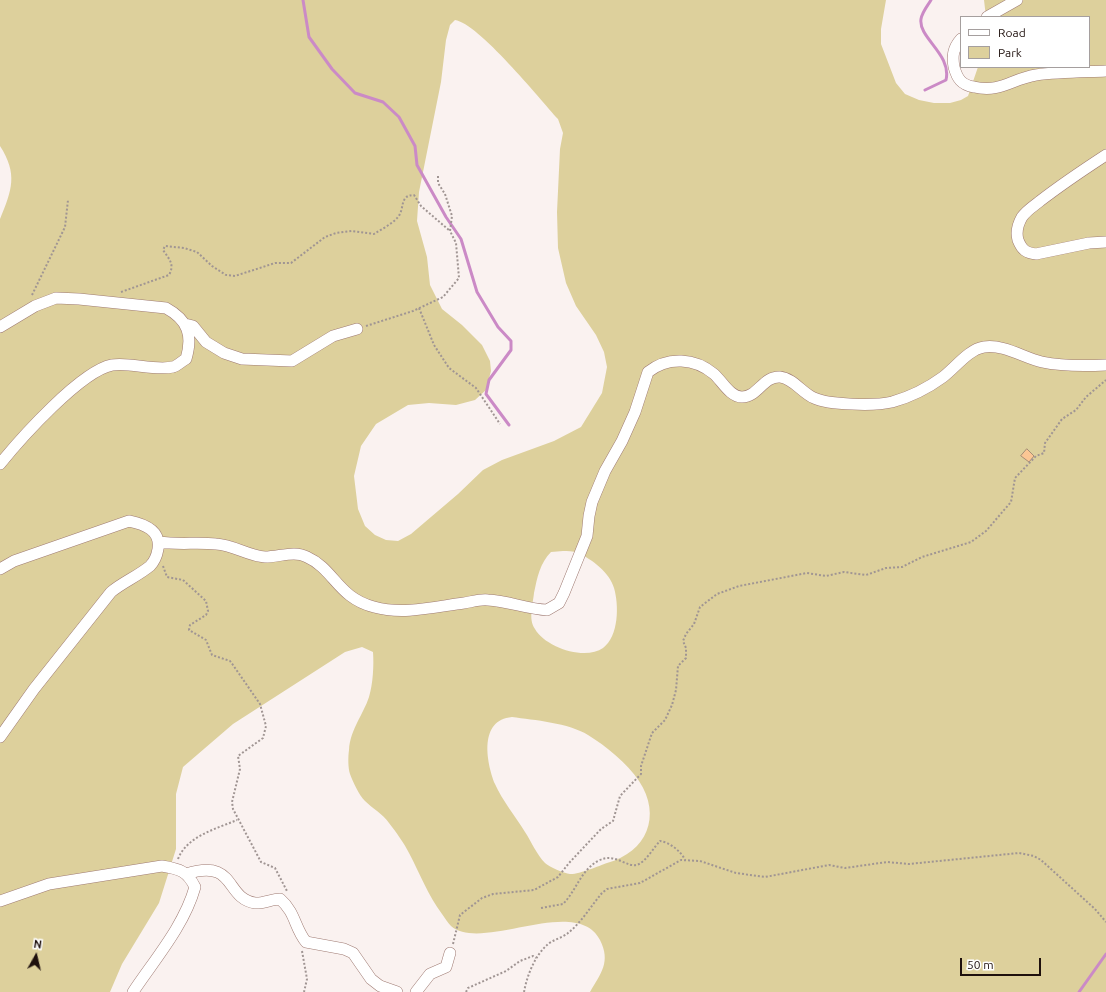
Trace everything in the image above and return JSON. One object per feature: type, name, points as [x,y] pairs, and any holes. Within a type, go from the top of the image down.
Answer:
[{"type":"street","points":[[989,16],[1017,0]]},
{"type":"street","points":[[960,40],[954,48],[952,55],[957,78],[971,87],[993,89],[1033,76],[1059,72],[1106,72]]},
{"type":"street","points":[[1106,156],[1068,179],[1028,210],[1022,217],[1018,227],[1017,236],[1023,250],[1029,254],[1036,254],[1089,243],[1106,242]]},
{"type":"street","points":[[0,327],[31,308],[56,298],[166,308],[176,314],[185,324],[190,340],[186,359],[174,367],[112,365],[97,370],[81,381],[34,425],[0,464]]},
{"type":"street","points":[[185,324],[193,326],[206,342],[224,353],[242,359],[292,361],[333,336],[357,329]]},
{"type":"street","points":[[159,542],[216,544],[235,547],[252,555],[265,557],[286,554],[306,556],[317,562],[350,597],[367,605],[390,610],[414,610],[487,600],[547,610],[559,603],[564,593],[587,536],[592,502],[605,471],[622,441],[635,412],[648,372],[665,362],[691,362],[706,368],[715,375],[735,396],[741,397],[751,395],[768,380],[775,377],[783,377],[814,398],[857,405],[891,402],[920,392],[943,377],[976,349],[984,346],[1002,349],[1043,362],[1106,365]]},
{"type":"street","points":[[0,569],[14,561],[128,521],[142,524],[152,529],[159,542],[157,555],[151,564],[120,584],[111,592],[34,689],[0,737]]},
{"type":"street","points":[[0,901],[49,884],[162,866],[175,868],[186,874],[190,877],[195,888],[191,902],[150,969],[130,992]]},
{"type":"street","points":[[186,874],[209,870],[219,873],[227,878],[240,896],[254,903],[280,898],[291,910],[299,932],[306,942],[344,948],[353,953],[371,979],[380,986],[397,992]]},
{"type":"street","points":[[416,992],[430,974],[446,967],[450,953]]},
{"type":"path","points":[[438,175],[438,183],[445,194],[452,216],[450,231]]},
{"type":"path","points":[[109,302],[110,297],[169,275],[172,270],[171,262],[163,250],[165,246],[184,248],[197,252],[212,266],[226,275],[235,276],[275,263],[291,263],[324,237],[336,233],[352,231],[374,234],[399,216],[404,198],[409,195],[414,195],[421,206],[450,231],[456,243],[459,278],[443,297],[419,308],[357,329]]},
{"type":"path","points":[[31,308],[30,299],[65,227],[68,200]]},
{"type":"path","points":[[419,308],[434,345],[449,368],[476,388],[500,424]]},
{"type":"path","points":[[450,953],[460,915],[487,895],[534,890],[552,881],[558,877],[569,863],[601,830],[613,821],[620,796],[641,774],[641,766],[652,733],[665,720],[668,713],[676,690],[678,666],[686,658],[686,648],[683,642],[684,638],[694,624],[700,607],[717,594],[739,586],[807,573],[826,576],[844,572],[866,575],[886,568],[902,567],[922,557],[971,542],[986,532],[1011,502],[1015,478],[1036,456],[1044,453],[1045,443],[1062,418],[1076,410],[1086,397],[1106,380]]},
{"type":"path","points":[[157,555],[162,560],[167,577],[183,580],[206,601],[208,611],[206,615],[190,626],[189,630],[206,640],[212,655],[230,661],[260,704],[266,726],[266,734],[257,744],[238,756],[239,777],[232,802],[238,820],[261,862],[275,868],[287,889],[286,893],[280,898]]},
{"type":"path","points":[[175,868],[182,850],[204,833],[238,820]]},
{"type":"path","points":[[541,908],[563,904],[590,866],[606,858],[613,857],[637,864],[644,860],[660,841],[667,842],[683,857],[684,860]]},
{"type":"path","points":[[524,992],[528,977],[536,958],[547,945],[568,934],[607,889],[640,883],[668,866],[684,860],[700,861],[736,873],[765,877],[829,866],[845,868],[887,862],[909,864],[1019,854],[1034,856],[1041,860],[1095,909],[1106,922]]},
{"type":"path","points":[[299,932],[298,936],[307,979],[304,992]]},
{"type":"path","points":[[466,992],[468,988],[506,972],[520,961],[534,956],[536,958]]},
{"type":"green space","points":[[0,0],[886,0],[881,29],[881,44],[896,83],[905,94],[919,100],[934,103],[950,103],[968,96],[978,68],[1090,68],[1090,16],[986,16],[984,0],[1106,0],[1106,992],[590,992],[601,973],[605,961],[605,955],[600,940],[588,927],[571,922],[550,922],[484,933],[465,932],[451,926],[432,899],[400,838],[387,820],[365,801],[361,795],[350,774],[348,759],[354,729],[369,697],[372,680],[373,652],[362,647],[345,652],[233,724],[183,767],[176,794],[176,849],[159,903],[122,964],[110,992],[0,992],[0,219],[8,199],[11,182],[11,174],[6,156],[0,146]],"holes":[[[455,20],[465,24],[493,47],[558,119],[563,133],[560,149],[557,212],[558,248],[566,283],[576,306],[596,335],[604,352],[607,367],[602,393],[581,427],[554,441],[502,460],[483,470],[458,494],[411,534],[398,541],[386,540],[375,535],[365,526],[358,509],[354,476],[361,446],[376,424],[408,405],[429,403],[456,405],[475,400],[486,390],[491,371],[490,361],[482,345],[462,325],[442,309],[430,285],[427,257],[417,221],[419,192],[441,82],[446,40],[450,25]],[[551,552],[576,552],[600,567],[609,577],[614,588],[617,603],[615,628],[608,643],[603,648],[595,652],[576,652],[556,646],[540,636],[533,625],[531,616],[535,587],[544,561]],[[512,717],[561,725],[580,731],[602,744],[616,755],[634,774],[646,794],[650,819],[647,831],[641,841],[632,850],[621,858],[573,874],[553,868],[545,863],[501,796],[495,784],[489,764],[488,743],[490,733],[494,726],[501,720]]]},
{"type":"building","points":[[1027,449],[1034,456],[1029,462],[1021,456]]},
{"type":"waterway","points":[[303,0],[309,37],[332,69],[355,93],[383,102],[399,117],[415,146],[417,165],[446,217],[461,239],[477,292],[498,327],[511,341],[511,350],[489,380],[486,394],[509,425]]},
{"type":"waterway","points":[[925,90],[946,80],[947,71],[940,54],[924,33],[921,26],[922,16],[931,0]]},
{"type":"waterway","points":[[1079,992],[1106,954]]}]
